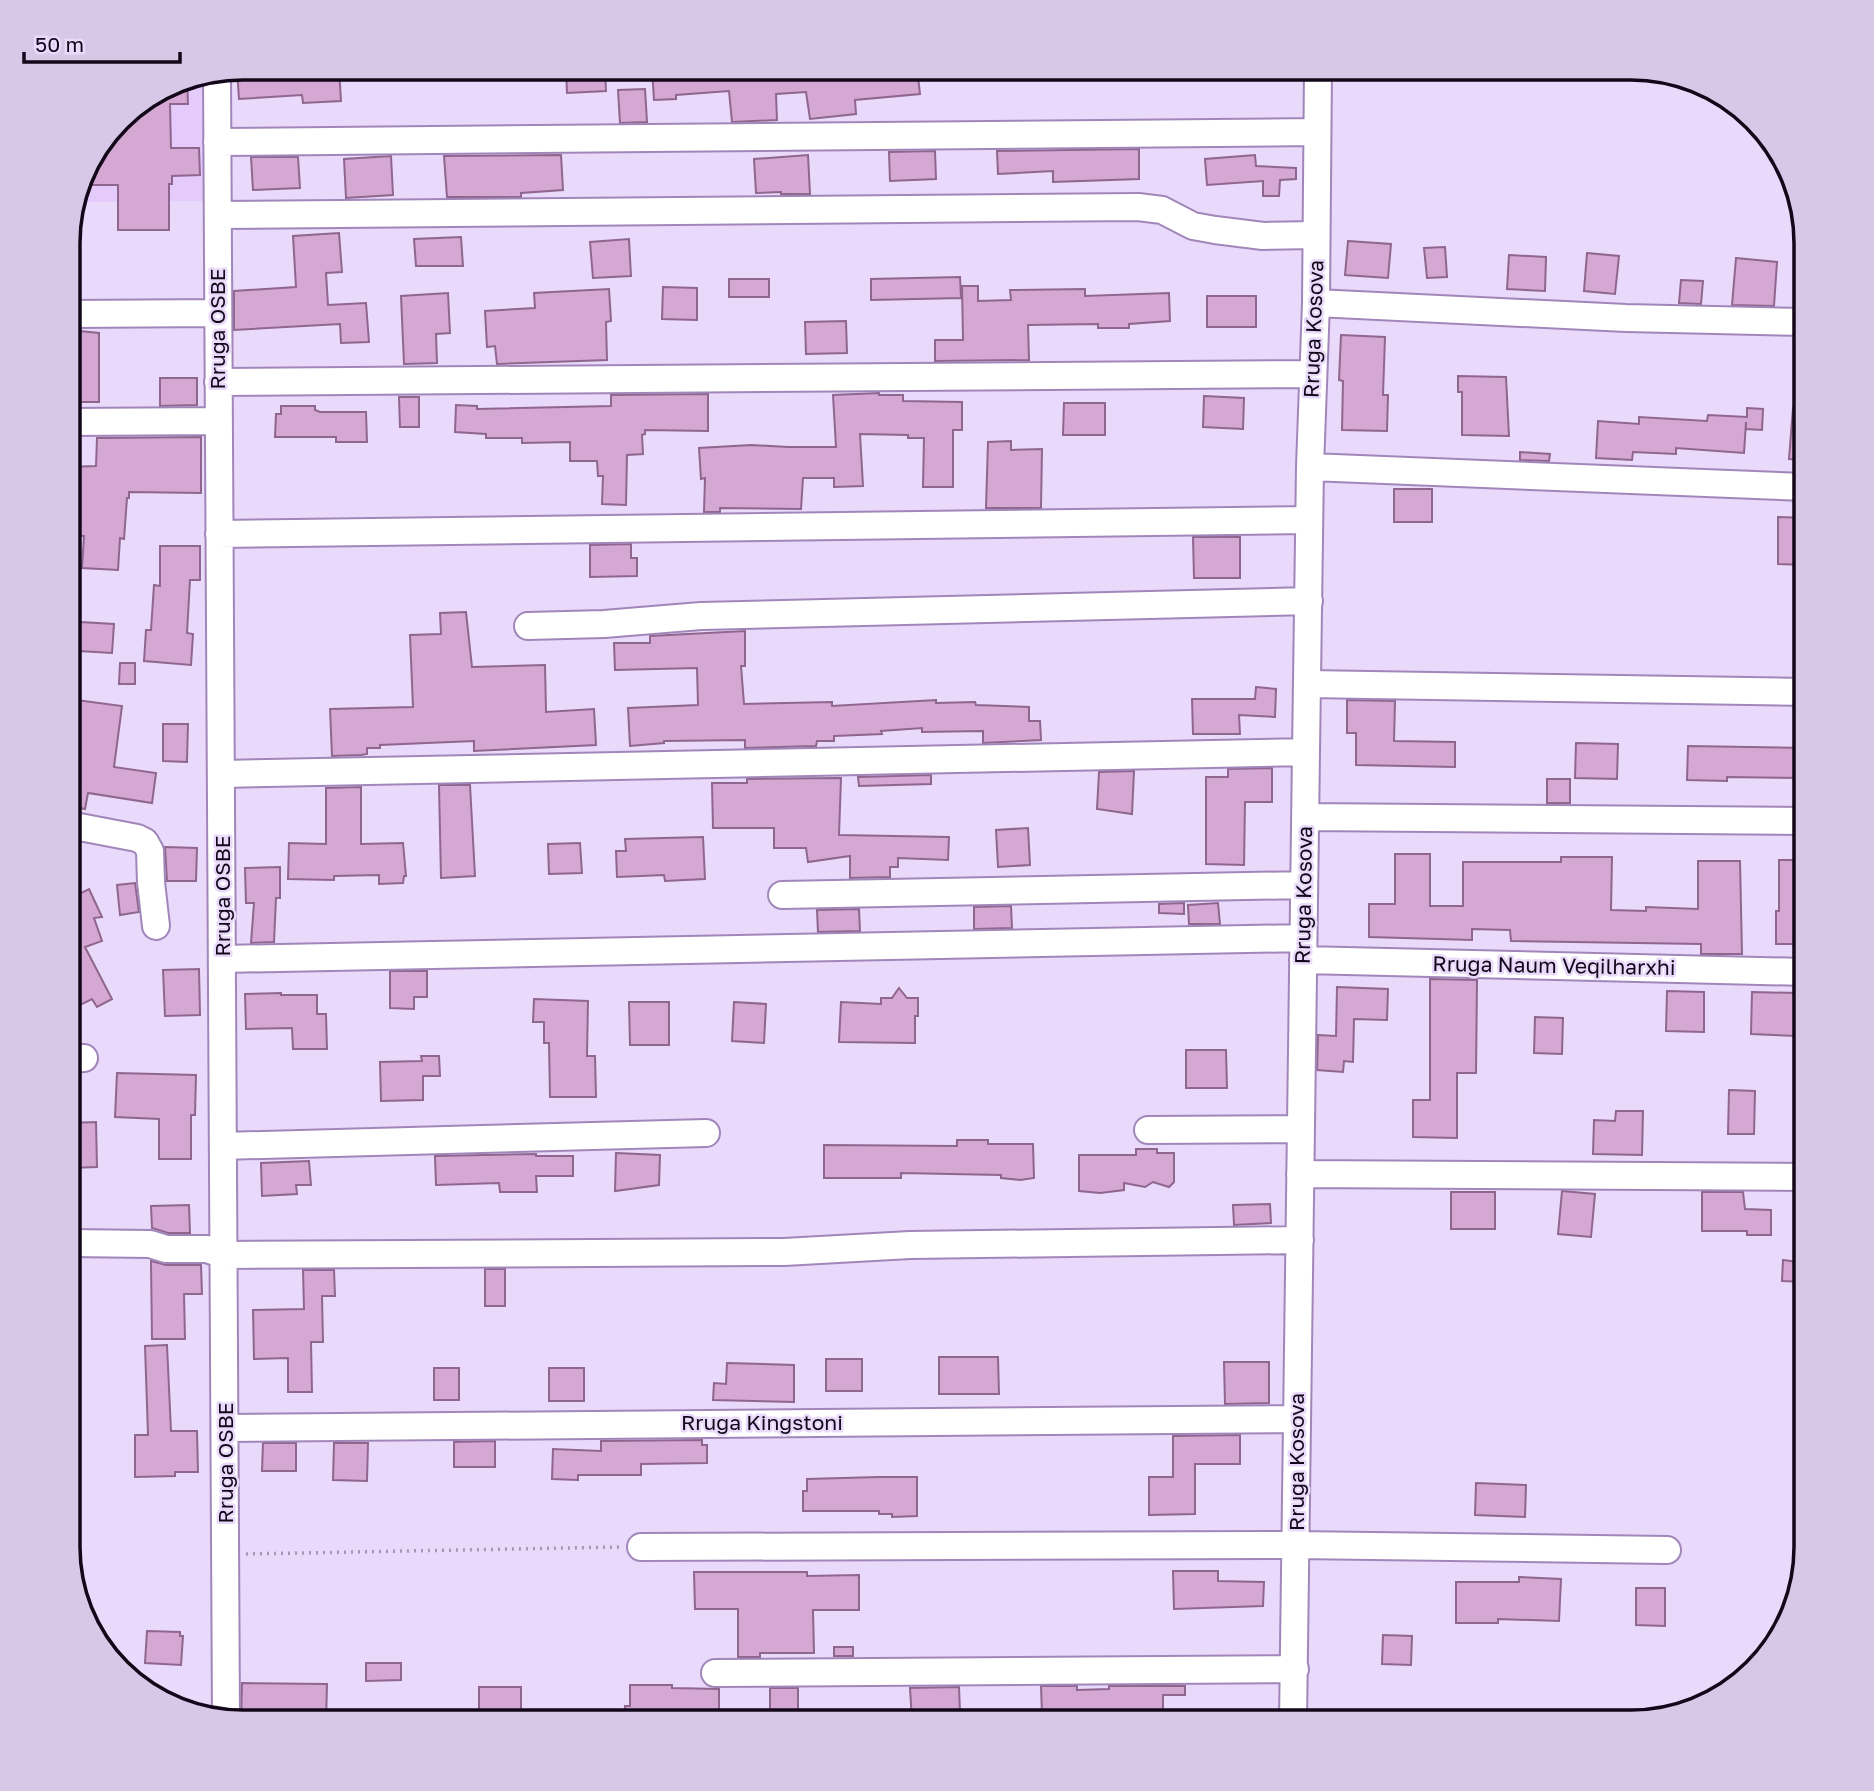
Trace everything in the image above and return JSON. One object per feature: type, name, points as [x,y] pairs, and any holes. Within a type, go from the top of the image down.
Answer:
[{"type":"street","name":"Rruga Kosova","points":[[1293,1710],[1309,520],[1316,303],[1318,81]]},
{"type":"street","name":"Rruga OSBE","points":[[217,83],[226,1709]]},
{"type":"street","points":[[217,142],[1317,132]]},
{"type":"street","points":[[218,215],[1138,207],[1162,210],[1193,226],[1214,230],[1263,236],[1316,236]]},
{"type":"street","points":[[1316,303],[1626,318],[1793,322]]},
{"type":"street","points":[[81,314],[218,313]]},
{"type":"street","points":[[218,382],[1312,374]]},
{"type":"street","points":[[81,422],[218,421]]},
{"type":"street","points":[[1310,467],[1793,487]]},
{"type":"street","points":[[219,534],[1309,520]]},
{"type":"street","points":[[528,626],[604,624],[701,616],[1309,601]]},
{"type":"street","points":[[1307,684],[1793,692]]},
{"type":"street","points":[[222,774],[1306,752]]},
{"type":"street","points":[[1306,817],[1793,821]]},
{"type":"street","points":[[81,827],[145,842],[150,851],[156,926]]},
{"type":"street","points":[[782,895],[1304,885]]},
{"type":"street","name":"Rruga Naum Veqilharxhi","points":[[223,959],[1303,949],[1794,971]]},
{"type":"street","points":[[1148,1130],[1300,1129]]},
{"type":"street","points":[[223,1146],[706,1133]]},
{"type":"street","points":[[1300,1174],[1794,1177]]},
{"type":"street","points":[[81,1243],[150,1244],[166,1249],[207,1249],[224,1255],[784,1252],[910,1245],[1300,1240]]},
{"type":"street","name":"Rruga Kingstoni","points":[[226,1428],[1297,1419]]},
{"type":"street","points":[[641,1547],[1296,1545],[1667,1550]]},
{"type":"street","points":[[715,1673],[1295,1669]]},
{"type":"path","points":[[227,1555],[641,1547]]},
{"type":"shaded area","points":[[208,85],[208,201],[86,202],[97,171],[108,153],[136,121],[162,102],[191,89]]},
{"type":"building","points":[[238,81],[340,81],[341,101],[303,103],[302,95],[239,99]]},
{"type":"building","points":[[567,81],[606,81],[606,91],[567,93]]},
{"type":"building","points":[[653,81],[918,81],[920,94],[855,100],[856,114],[810,119],[806,92],[776,94],[777,120],[732,122],[729,91],[676,95],[676,99],[654,100]]},
{"type":"building","points":[[645,89],[647,122],[620,123],[618,90]]},
{"type":"building","points":[[187,90],[188,104],[170,104],[171,148],[199,148],[200,175],[172,176],[172,184],[169,184],[169,230],[118,230],[118,185],[92,185],[114,144],[144,114]]},
{"type":"building","points":[[1139,149],[1139,179],[1053,182],[1053,171],[998,174],[997,151]]},
{"type":"building","points":[[935,151],[936,179],[890,181],[889,152]]},
{"type":"building","points":[[561,155],[563,190],[521,193],[521,197],[447,197],[444,156]]},
{"type":"building","points":[[808,155],[810,194],[756,193],[754,159]]},
{"type":"building","points":[[1255,155],[1256,166],[1296,168],[1296,179],[1280,180],[1279,196],[1263,196],[1263,181],[1207,185],[1205,159]]},
{"type":"building","points":[[391,156],[393,195],[346,198],[344,159]]},
{"type":"building","points":[[251,157],[298,157],[300,188],[253,190]]},
{"type":"building","points":[[339,233],[342,272],[326,273],[328,305],[366,303],[369,342],[341,343],[340,324],[234,330],[234,291],[296,287],[293,236]]},
{"type":"building","points":[[461,237],[463,266],[416,266],[414,239]]},
{"type":"building","points":[[629,239],[631,276],[593,278],[590,242]]},
{"type":"building","points":[[1348,241],[1391,244],[1388,278],[1345,275]]},
{"type":"building","points":[[1445,247],[1447,277],[1427,278],[1424,248]]},
{"type":"building","points":[[1587,253],[1619,256],[1615,294],[1584,291]]},
{"type":"building","points":[[1509,255],[1546,257],[1545,291],[1507,289]]},
{"type":"building","points":[[1736,258],[1777,262],[1774,306],[1732,305]]},
{"type":"building","points":[[960,277],[961,298],[871,300],[871,279]]},
{"type":"building","points":[[729,279],[769,279],[769,297],[729,297]]},
{"type":"building","points":[[1681,280],[1703,281],[1701,304],[1679,303]]},
{"type":"building","points":[[962,286],[978,286],[978,301],[1011,300],[1010,290],[1085,289],[1085,296],[1169,293],[1170,321],[1129,324],[1129,328],[1098,328],[1098,324],[1028,325],[1029,360],[935,361],[935,340],[963,340]]},
{"type":"building","points":[[663,287],[697,288],[697,320],[662,319]]},
{"type":"building","points":[[609,289],[611,321],[606,322],[607,360],[497,364],[495,346],[487,347],[485,311],[535,308],[534,293]]},
{"type":"building","points":[[448,293],[450,333],[436,334],[437,363],[404,364],[401,296]]},
{"type":"building","points":[[1207,296],[1256,296],[1256,327],[1207,327]]},
{"type":"building","points":[[846,321],[847,353],[806,354],[805,322]]},
{"type":"building","points":[[81,331],[99,333],[99,402],[81,402]]},
{"type":"building","points":[[1341,335],[1385,337],[1383,395],[1388,395],[1387,431],[1342,430],[1343,381],[1339,380]]},
{"type":"building","points":[[1458,376],[1506,377],[1509,436],[1462,435],[1462,392],[1458,392]]},
{"type":"building","points":[[160,378],[197,378],[197,405],[160,406]]},
{"type":"building","points":[[708,394],[708,431],[645,430],[642,435],[643,454],[627,455],[626,505],[602,504],[603,476],[598,476],[597,461],[570,461],[570,442],[522,443],[522,438],[486,438],[486,434],[455,432],[456,405],[477,406],[477,409],[611,406],[611,395]]},
{"type":"building","points":[[833,395],[903,395],[903,401],[962,402],[962,430],[953,430],[953,487],[923,487],[924,438],[860,434],[863,486],[834,487],[834,478],[803,478],[801,509],[720,508],[720,512],[704,512],[705,478],[701,479],[699,448],[751,445],[836,447]]},
{"type":"building","points":[[1204,396],[1244,398],[1243,429],[1203,427]]},
{"type":"building","points":[[399,397],[419,397],[419,427],[400,427]]},
{"type":"building","points":[[1064,403],[1105,403],[1105,435],[1063,435]]},
{"type":"building","points":[[281,406],[315,406],[315,410],[320,412],[366,412],[367,442],[336,442],[336,437],[275,437],[276,414],[281,414]]},
{"type":"building","points":[[1747,408],[1763,409],[1762,430],[1746,429],[1746,422],[1744,453],[1676,448],[1676,454],[1633,452],[1632,460],[1596,458],[1598,421],[1639,424],[1639,417],[1707,421],[1708,415],[1747,417]]},
{"type":"building","points":[[1793,408],[1793,459],[1789,459]]},
{"type":"building","points":[[201,437],[201,493],[129,492],[124,539],[120,538],[118,570],[82,568],[84,536],[81,536],[81,467],[96,466],[97,438]]},
{"type":"building","points":[[1011,441],[1011,450],[1042,449],[1041,508],[986,508],[988,442]]},
{"type":"building","points":[[1520,452],[1550,454],[1549,461],[1520,460]]},
{"type":"building","points":[[1394,489],[1432,489],[1432,522],[1394,522]]},
{"type":"building","points":[[1778,517],[1793,518],[1793,565],[1778,564]]},
{"type":"building","points":[[1193,537],[1240,537],[1240,578],[1194,578]]},
{"type":"building","points":[[631,544],[631,558],[637,558],[637,576],[590,577],[590,545]]},
{"type":"building","points":[[160,546],[200,546],[200,580],[190,580],[187,633],[193,634],[191,665],[144,661],[146,630],[151,630],[154,585],[160,586]]},
{"type":"building","points":[[466,612],[472,667],[545,665],[546,712],[594,709],[596,745],[474,751],[474,741],[380,745],[380,748],[367,748],[367,754],[332,756],[330,709],[413,707],[410,635],[441,634],[440,613]]},
{"type":"building","points":[[81,622],[114,624],[112,653],[81,651]]},
{"type":"building","points":[[745,631],[745,666],[741,666],[744,704],[832,702],[832,706],[936,700],[936,703],[975,702],[976,705],[1029,707],[1029,721],[1040,721],[1041,740],[983,743],[983,731],[922,732],[922,728],[881,731],[882,734],[834,736],[834,741],[817,741],[816,746],[745,748],[745,740],[664,741],[630,746],[628,708],[698,705],[697,668],[615,670],[614,643],[650,643],[650,636]]},
{"type":"building","points":[[120,663],[135,663],[135,684],[119,684]]},
{"type":"building","points":[[1256,687],[1276,689],[1275,717],[1239,715],[1240,734],[1193,734],[1192,699],[1255,699]]},
{"type":"building","points":[[1347,700],[1395,701],[1394,741],[1455,742],[1455,767],[1356,765],[1356,733],[1347,733]]},
{"type":"building","points":[[81,701],[122,706],[114,767],[156,773],[152,803],[88,793],[85,809],[81,808]]},
{"type":"building","points":[[163,724],[188,724],[187,762],[163,761]]},
{"type":"building","points":[[1576,743],[1618,744],[1617,779],[1575,778]]},
{"type":"building","points":[[1688,746],[1793,748],[1793,778],[1727,777],[1727,781],[1687,780]]},
{"type":"building","points":[[1272,768],[1272,802],[1245,802],[1244,865],[1206,864],[1206,777],[1228,777],[1228,769]]},
{"type":"building","points":[[1134,771],[1132,814],[1097,809],[1099,772]]},
{"type":"building","points":[[931,775],[931,784],[859,786],[858,777]]},
{"type":"building","points":[[841,778],[839,835],[949,837],[948,860],[898,858],[898,867],[890,867],[890,877],[850,878],[850,856],[808,862],[806,848],[774,848],[774,828],[713,828],[712,783],[747,783],[747,779]]},
{"type":"building","points":[[1547,779],[1570,779],[1570,803],[1547,803]]},
{"type":"building","points":[[439,785],[470,785],[475,876],[441,878]]},
{"type":"building","points":[[361,787],[361,844],[403,843],[406,876],[403,883],[379,884],[379,875],[334,876],[334,880],[288,879],[289,843],[326,844],[326,788]]},
{"type":"building","points":[[1028,828],[1030,865],[998,867],[996,830]]},
{"type":"building","points":[[703,837],[705,879],[665,881],[664,875],[617,877],[616,851],[626,851],[625,839]]},
{"type":"building","points":[[580,843],[582,873],[549,874],[548,844]]},
{"type":"building","points":[[165,847],[197,848],[196,881],[167,881]]},
{"type":"building","points":[[1395,854],[1430,854],[1430,906],[1463,906],[1463,862],[1561,862],[1561,857],[1612,857],[1611,910],[1646,911],[1646,907],[1698,909],[1698,861],[1740,861],[1742,954],[1701,954],[1701,944],[1511,941],[1510,930],[1472,929],[1472,940],[1369,937],[1369,904],[1395,904]]},
{"type":"building","points":[[1779,860],[1793,860],[1794,944],[1776,944],[1776,911],[1779,911]]},
{"type":"building","points":[[280,867],[280,898],[276,898],[274,942],[251,943],[254,903],[246,903],[245,868]]},
{"type":"building","points":[[135,883],[139,912],[120,915],[117,885]]},
{"type":"building","points":[[89,889],[102,917],[94,918],[102,941],[85,947],[112,999],[97,1007],[92,999],[81,1004],[81,893]]},
{"type":"building","points":[[1184,903],[1184,914],[1159,913],[1159,904]]},
{"type":"building","points":[[1218,903],[1220,924],[1189,924],[1188,905]]},
{"type":"building","points":[[1011,906],[1012,928],[974,929],[974,907]]},
{"type":"building","points":[[859,909],[860,931],[818,932],[817,910]]},
{"type":"building","points":[[199,969],[200,1015],[165,1016],[163,970]]},
{"type":"building","points":[[390,971],[427,971],[427,997],[414,997],[414,1009],[390,1008]]},
{"type":"building","points":[[1430,979],[1477,980],[1476,1073],[1457,1073],[1457,1138],[1413,1137],[1413,1100],[1430,1100]]},
{"type":"building","points":[[1337,987],[1388,989],[1387,1020],[1354,1019],[1353,1062],[1344,1061],[1343,1072],[1317,1070],[1318,1035],[1336,1036]]},
{"type":"building","points":[[899,988],[907,998],[918,998],[915,1043],[839,1042],[841,1002],[881,1004],[881,998],[892,998]]},
{"type":"building","points":[[1667,991],[1704,992],[1704,1032],[1666,1031]]},
{"type":"building","points":[[1752,992],[1794,993],[1794,1036],[1751,1034]]},
{"type":"building","points":[[245,994],[317,995],[317,1014],[326,1014],[327,1049],[293,1049],[292,1028],[246,1029]]},
{"type":"building","points":[[534,999],[588,1001],[587,1056],[595,1056],[596,1097],[550,1097],[549,1043],[544,1043],[544,1022],[533,1022]]},
{"type":"building","points":[[629,1002],[669,1002],[669,1045],[630,1045]]},
{"type":"building","points":[[734,1002],[766,1004],[764,1043],[732,1041]]},
{"type":"building","points":[[1535,1017],[1563,1018],[1562,1054],[1534,1053]]},
{"type":"building","points":[[1186,1050],[1226,1050],[1227,1088],[1186,1088]]},
{"type":"building","points":[[421,1056],[439,1056],[440,1076],[423,1076],[423,1100],[381,1101],[380,1062],[422,1061]]},
{"type":"building","points":[[117,1073],[196,1075],[195,1115],[191,1115],[191,1159],[159,1159],[159,1119],[115,1117]]},
{"type":"building","points":[[1729,1090],[1755,1091],[1754,1134],[1728,1134]]},
{"type":"building","points":[[1616,1111],[1643,1111],[1642,1155],[1593,1154],[1594,1120],[1615,1121]]},
{"type":"building","points":[[96,1122],[97,1167],[81,1168],[81,1123]]},
{"type":"building","points":[[957,1140],[988,1140],[988,1144],[1033,1144],[1034,1178],[1020,1180],[1001,1178],[1001,1175],[901,1173],[901,1178],[824,1178],[824,1145],[957,1146]]},
{"type":"building","points":[[1136,1149],[1157,1149],[1157,1153],[1174,1153],[1174,1182],[1169,1187],[1153,1182],[1145,1187],[1124,1183],[1124,1190],[1100,1193],[1079,1191],[1079,1155],[1136,1155]]},
{"type":"building","points":[[616,1153],[660,1155],[659,1185],[615,1191]]},
{"type":"building","points":[[435,1156],[573,1156],[573,1176],[536,1176],[537,1192],[500,1192],[499,1183],[436,1185]]},
{"type":"building","points":[[309,1161],[311,1185],[296,1185],[297,1194],[262,1196],[261,1163]]},
{"type":"building","points":[[1562,1191],[1595,1194],[1591,1237],[1558,1234]]},
{"type":"building","points":[[1451,1192],[1495,1192],[1495,1229],[1451,1229]]},
{"type":"building","points":[[1702,1192],[1743,1192],[1745,1209],[1771,1210],[1771,1235],[1747,1235],[1747,1231],[1702,1231]]},
{"type":"building","points":[[1270,1204],[1271,1223],[1234,1225],[1233,1205]]},
{"type":"building","points":[[189,1205],[190,1233],[168,1233],[152,1228],[151,1206]]},
{"type":"building","points":[[1783,1260],[1794,1261],[1794,1281],[1782,1281]]},
{"type":"building","points":[[151,1261],[166,1265],[201,1265],[202,1294],[184,1294],[185,1339],[152,1339]]},
{"type":"building","points":[[485,1269],[505,1269],[505,1306],[485,1306]]},
{"type":"building","points":[[303,1270],[334,1270],[335,1296],[322,1296],[323,1342],[311,1342],[312,1392],[288,1392],[288,1358],[254,1359],[253,1310],[304,1309]]},
{"type":"building","points":[[167,1345],[171,1431],[197,1431],[198,1472],[175,1472],[175,1476],[135,1477],[135,1435],[148,1435],[145,1346]]},
{"type":"building","points":[[939,1357],[998,1357],[999,1394],[939,1394]]},
{"type":"building","points":[[826,1359],[862,1359],[862,1391],[826,1391]]},
{"type":"building","points":[[1224,1362],[1269,1362],[1269,1403],[1225,1404]]},
{"type":"building","points":[[727,1363],[794,1365],[794,1402],[713,1400],[714,1383],[726,1384]]},
{"type":"building","points":[[434,1368],[459,1368],[459,1400],[434,1400]]},
{"type":"building","points":[[549,1368],[584,1368],[584,1401],[549,1401]]},
{"type":"building","points":[[1240,1435],[1240,1464],[1195,1464],[1195,1514],[1149,1515],[1149,1477],[1173,1477],[1173,1436]]},
{"type":"building","points":[[702,1440],[702,1445],[707,1445],[707,1463],[641,1464],[641,1475],[578,1475],[578,1480],[552,1479],[553,1449],[601,1451],[601,1441]]},
{"type":"building","points":[[495,1441],[495,1467],[454,1467],[454,1442]]},
{"type":"building","points":[[263,1443],[296,1443],[296,1471],[262,1471]]},
{"type":"building","points":[[334,1443],[368,1443],[367,1481],[333,1480]]},
{"type":"building","points":[[917,1477],[917,1516],[892,1517],[892,1514],[879,1514],[879,1511],[803,1511],[803,1491],[807,1491],[807,1479]]},
{"type":"building","points":[[1476,1483],[1526,1485],[1525,1517],[1475,1515]]},
{"type":"building","points":[[1173,1571],[1218,1571],[1218,1581],[1264,1582],[1263,1606],[1174,1609]]},
{"type":"building","points":[[694,1572],[859,1575],[859,1610],[813,1610],[814,1653],[760,1653],[760,1657],[738,1657],[738,1609],[695,1609]]},
{"type":"building","points":[[1519,1577],[1561,1579],[1559,1621],[1498,1619],[1498,1623],[1456,1623],[1456,1582],[1519,1582]]},
{"type":"building","points":[[1636,1588],[1665,1588],[1665,1626],[1636,1625]]},
{"type":"building","points":[[147,1631],[180,1632],[180,1636],[183,1636],[181,1665],[145,1663]]},
{"type":"building","points":[[1383,1635],[1412,1636],[1411,1665],[1382,1664]]},
{"type":"building","points":[[834,1647],[853,1647],[853,1656],[834,1656]]},
{"type":"building","points":[[366,1663],[401,1663],[401,1680],[366,1681]]},
{"type":"building","points":[[242,1683],[327,1684],[326,1710],[241,1710]]},
{"type":"building","points":[[630,1685],[719,1689],[719,1710],[625,1710],[625,1706],[630,1706]]},
{"type":"building","points":[[1041,1686],[1077,1686],[1077,1690],[1109,1689],[1109,1686],[1185,1686],[1185,1695],[1163,1695],[1163,1710],[1042,1710]]},
{"type":"building","points":[[479,1687],[521,1687],[521,1710],[479,1710]]},
{"type":"building","points":[[959,1687],[960,1710],[911,1710],[910,1688]]},
{"type":"building","points":[[770,1688],[798,1688],[798,1710],[770,1710]]}]
